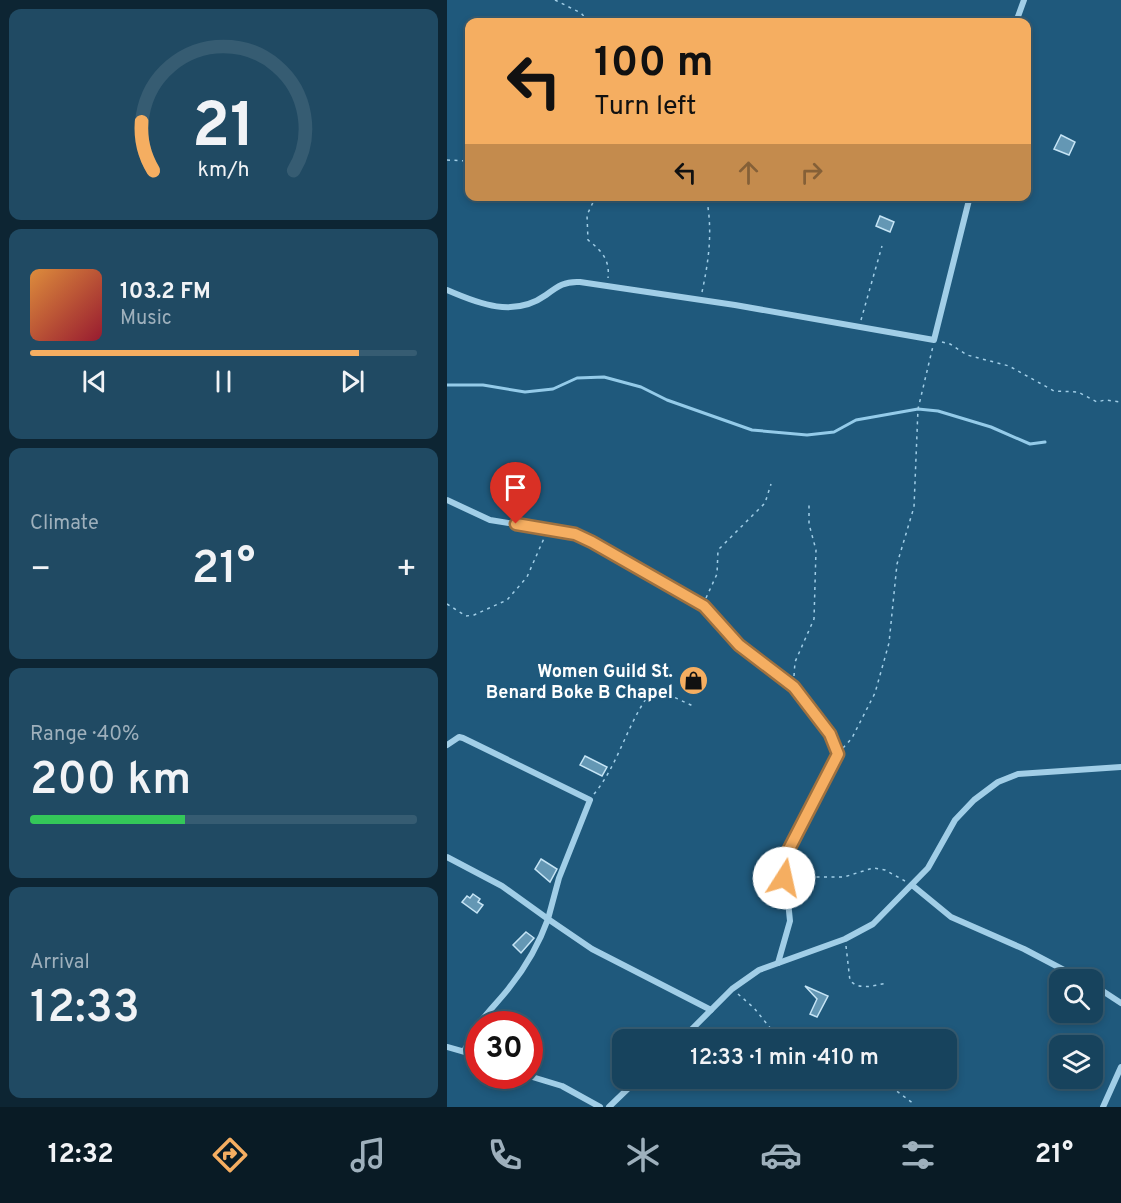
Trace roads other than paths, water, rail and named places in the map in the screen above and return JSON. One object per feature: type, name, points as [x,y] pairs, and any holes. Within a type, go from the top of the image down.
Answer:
[{"type":"street","points":[[1017,18],[1024,0]]},
{"type":"street","points":[[447,290],[494,308],[514,307],[531,303],[553,288],[571,281],[701,299],[934,340],[969,201]]},
{"type":"street","points":[[447,500],[490,520],[575,534],[704,606],[739,645],[794,687],[830,734],[838,754],[784,861],[790,921],[778,963]]},
{"type":"street","points":[[447,745],[463,738],[590,800],[559,878],[547,919],[533,953],[510,987],[488,1011]]},
{"type":"street","points":[[692,1029],[732,988],[759,970],[845,939],[873,924],[933,861],[955,820],[974,800],[998,782],[1018,774],[1121,767]]},
{"type":"street","points":[[447,857],[502,886],[592,949],[711,1010]]},
{"type":"street","points":[[912,885],[951,917],[1062,969]]},
{"type":"street","points":[[1103,991],[1121,1003]]},
{"type":"street","points":[[447,1047],[464,1051]]},
{"type":"street","points":[[1103,1107],[1121,1067]]},
{"type":"street","points":[[543,1080],[562,1086],[600,1107]]},
{"type":"street","points":[[609,1107],[628,1089]]},
{"type":"waterway","points":[[447,385],[483,385],[525,392],[553,389],[577,378],[604,377],[641,387],[667,400],[752,430],[807,435],[834,432],[856,420],[918,409],[938,411],[991,427],[1030,444],[1045,442]]},
{"type":"place","name":"Women Guild St. Benard Boke B Chapel","points":[[694,681]]}]
